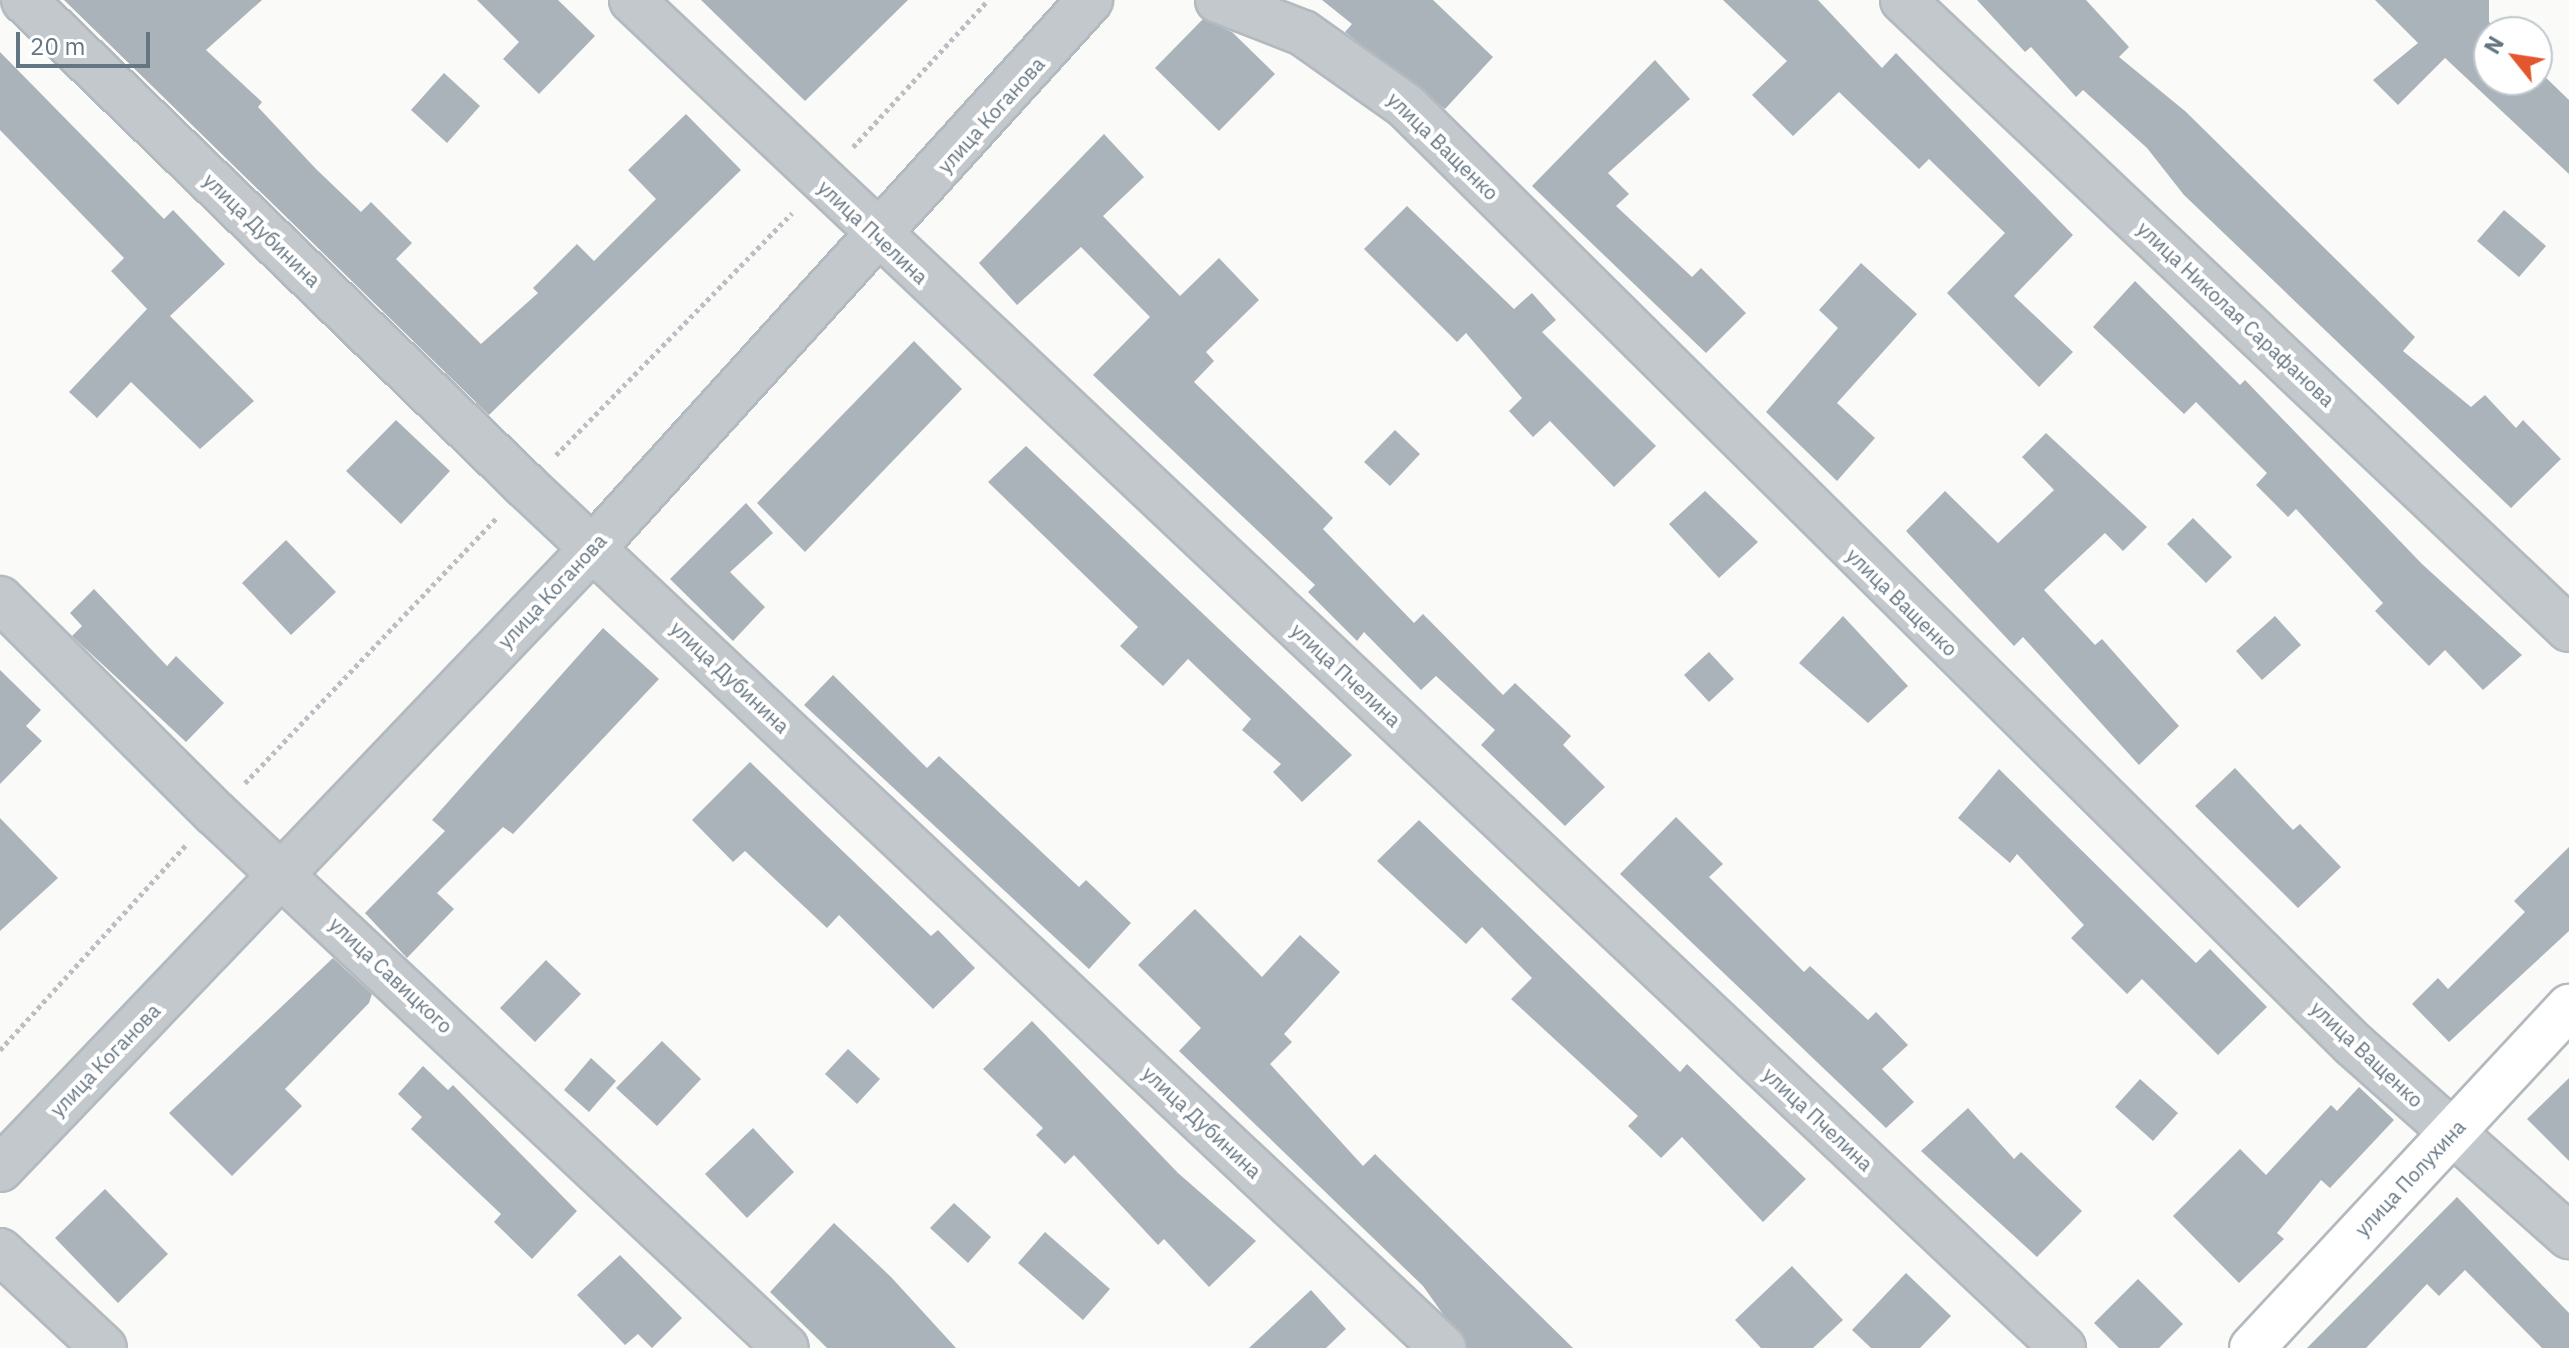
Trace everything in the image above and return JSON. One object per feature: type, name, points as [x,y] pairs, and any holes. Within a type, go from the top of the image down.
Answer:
[{"type":"main road","name":"улица Полухина","points":[[2252,1348],[2569,1007]]},
{"type":"street","name":"улица Дубинина","points":[[24,0],[526,486],[1443,1348]]},
{"type":"street","name":"улица Пчелина","points":[[632,0],[820,184],[2063,1348]]},
{"type":"street","name":"улица Коганова","points":[[0,1169],[593,548],[880,238],[1090,0]]},
{"type":"street","name":"улица Ващенко","points":[[1218,0],[1303,33],[1406,106],[1817,519],[2452,1133],[2569,1236]]},
{"type":"street","name":"улица Николая Сарафанова","points":[[1903,0],[2569,629]]},
{"type":"street","name":"улица Савицкого","points":[[0,599],[215,813],[786,1348]]},
{"type":"street","points":[[0,1251],[104,1348]]},
{"type":"path","points":[[0,1050],[215,813],[342,686],[526,486],[820,184],[988,0]]},
{"type":"building","points":[[64,0],[262,0],[206,50],[262,102],[258,107],[361,212],[371,202],[412,243],[396,259],[481,344],[538,293],[533,288],[577,244],[594,261],[656,199],[628,170],[686,114],[741,170],[489,415]]},
{"type":"building","points":[[477,0],[558,0],[595,36],[539,94],[503,59],[519,42]]},
{"type":"building","points":[[701,0],[908,0],[805,101]]},
{"type":"building","points":[[1322,0],[1433,0],[1493,57],[1445,109],[1345,32],[1352,24]]},
{"type":"building","points":[[1723,0],[1818,0],[1882,68],[1896,53],[2073,235],[2014,296],[2073,352],[2039,387],[1947,293],[2005,233],[1929,159],[1919,169],[1839,92],[1793,136],[1752,95],[1787,61]]},
{"type":"building","points":[[1977,0],[2086,0],[2129,47],[2119,57],[2185,111],[2415,337],[2403,351],[2471,407],[2485,395],[2516,428],[2523,420],[2561,459],[2511,508],[2184,195],[2147,148],[2083,90],[2076,97],[2031,47],[2025,52]]},
{"type":"building","points":[[2375,0],[2489,0],[2489,16],[2473,16],[2473,84],[2445,58],[2398,105],[2373,80],[2418,43]]},
{"type":"building","points":[[1203,19],[1232,32],[1275,74],[1219,131],[1155,68]]},
{"type":"building","points":[[0,52],[164,219],[173,210],[225,264],[170,316],[254,401],[200,449],[131,382],[97,418],[69,392],[147,309],[111,271],[124,258],[0,130]]},
{"type":"building","points":[[1655,60],[1690,99],[1608,173],[1629,194],[1616,206],[1692,277],[1701,268],[1746,313],[1706,353],[1532,186]]},
{"type":"building","points":[[444,73],[480,106],[447,143],[411,110]]},
{"type":"building","points":[[2553,84],[2569,100],[2569,174],[2486,96],[2553,96]]},
{"type":"building","points":[[1104,134],[1144,177],[1103,216],[1180,296],[1219,258],[1259,300],[1206,352],[1214,361],[1194,382],[1333,518],[1323,529],[1414,623],[1423,614],[1503,695],[1515,683],[1571,736],[1563,745],[1605,787],[1565,826],[1481,745],[1495,730],[1436,676],[1421,690],[1364,632],[1357,641],[1308,592],[1315,585],[1093,375],[1150,317],[1081,247],[1017,305],[979,263]]},
{"type":"building","points":[[1407,206],[1514,309],[1532,293],[1556,320],[1542,332],[1656,446],[1614,487],[1550,421],[1533,437],[1509,411],[1522,398],[1466,333],[1457,342],[1364,249]]},
{"type":"building","points":[[2504,210],[2546,246],[2519,277],[2477,241]]},
{"type":"building","points":[[1861,263],[1917,314],[1837,403],[1875,438],[1837,481],[1766,412],[1838,328],[1819,310]]},
{"type":"building","points":[[2135,281],[2240,385],[2245,380],[2422,564],[2522,655],[2483,690],[2445,650],[2429,666],[2375,611],[2383,603],[2296,509],[2288,517],[2256,485],[2267,473],[2196,402],[2184,414],[2093,327]]},
{"type":"building","points":[[914,341],[962,389],[805,552],[757,503]]},
{"type":"building","points":[[396,420],[450,471],[401,524],[346,471]]},
{"type":"building","points":[[1395,430],[1420,454],[1390,486],[1364,462]]},
{"type":"building","points":[[2046,433],[2147,527],[2123,551],[2105,533],[2044,590],[2095,645],[2102,639],[2179,726],[2139,765],[2023,637],[2014,646],[1906,531],[1945,491],[1998,543],[2054,490],[2022,457]]},
{"type":"building","points":[[1026,446],[1352,755],[1302,802],[1273,772],[1281,764],[1242,730],[1251,719],[1188,659],[1163,686],[1120,646],[1138,627],[988,482]]},
{"type":"building","points":[[1705,491],[1758,542],[1719,578],[1669,524]]},
{"type":"building","points":[[746,503],[773,533],[730,572],[765,607],[733,641],[670,579]]},
{"type":"building","points":[[2193,518],[2232,557],[2206,583],[2167,544]]},
{"type":"building","points":[[286,540],[336,592],[291,635],[242,583]]},
{"type":"building","points":[[94,589],[167,666],[176,656],[224,703],[186,742],[72,636],[82,626],[70,613]]},
{"type":"building","points":[[1843,616],[1908,686],[1868,723],[1799,663]]},
{"type":"building","points":[[2275,616],[2301,645],[2262,680],[2236,651]]},
{"type":"building","points":[[603,628],[659,679],[513,834],[503,827],[437,893],[454,909],[407,958],[365,913],[445,831],[432,820]]},
{"type":"building","points":[[1709,652],[1734,679],[1709,702],[1684,675]]},
{"type":"building","points":[[0,670],[41,710],[26,726],[42,741],[0,784]]},
{"type":"building","points":[[833,675],[927,768],[939,756],[1079,887],[1086,880],[1131,923],[1089,969],[804,705]]},
{"type":"building","points":[[750,762],[931,936],[938,930],[975,968],[933,1009],[839,915],[827,928],[745,851],[733,862],[692,820]]},
{"type":"building","points":[[2235,768],[2293,830],[2300,824],[2341,867],[2298,908],[2195,806]]},
{"type":"building","points":[[1999,769],[2196,963],[2210,949],[2267,1007],[2218,1055],[2142,979],[2127,994],[2071,938],[2084,925],[2017,854],[2010,863],[1958,818]]},
{"type":"building","points":[[1676,817],[1723,864],[1709,877],[1804,972],[1810,966],[1868,1020],[1876,1012],[1908,1045],[1882,1069],[1914,1102],[1886,1128],[1620,874]]},
{"type":"building","points":[[0,818],[58,878],[0,931]]},
{"type":"building","points":[[1419,820],[1680,1072],[1687,1064],[1806,1179],[1763,1222],[1682,1137],[1661,1158],[1628,1126],[1638,1116],[1511,999],[1532,978],[1482,927],[1466,944],[1377,861]]},
{"type":"building","points":[[2569,847],[2569,931],[2449,1042],[2412,1004],[2438,978],[2448,989],[2525,912],[2514,901]]},
{"type":"building","points":[[1195,909],[1262,977],[1300,935],[1340,972],[1284,1034],[1292,1042],[1270,1064],[1363,1166],[1375,1154],[1573,1348],[1467,1348],[1423,1286],[1179,1051],[1201,1028],[1138,965]]},
{"type":"building","points":[[333,958],[372,994],[369,1003],[285,1089],[302,1106],[232,1176],[169,1113]]},
{"type":"building","points":[[546,960],[581,994],[535,1042],[500,1008]]},
{"type":"building","points":[[1032,1021],[1178,1173],[1256,1241],[1209,1287],[1164,1239],[1158,1245],[1074,1155],[1065,1164],[1036,1135],[1043,1128],[983,1069]]},
{"type":"building","points":[[662,1041],[701,1079],[657,1126],[616,1088]]},
{"type":"building","points":[[848,1049],[880,1079],[857,1104],[825,1074]]},
{"type":"building","points":[[591,1058],[616,1081],[589,1112],[564,1090]]},
{"type":"building","points":[[423,1066],[448,1090],[453,1085],[577,1211],[532,1259],[494,1222],[501,1214],[411,1129],[422,1117],[398,1094]]},
{"type":"building","points":[[2569,1078],[2569,1161],[2527,1119]]},
{"type":"building","points":[[2140,1079],[2178,1113],[2153,1141],[2115,1107]]},
{"type":"building","points":[[2359,1087],[2394,1120],[2330,1188],[2321,1180],[2277,1233],[2284,1239],[2239,1283],[2173,1216],[2240,1149],[2266,1175],[2331,1105],[2337,1111]]},
{"type":"building","points":[[1968,1108],[2014,1159],[2021,1152],[2082,1211],[2037,1257],[1921,1151]]},
{"type":"building","points":[[753,1128],[794,1172],[747,1218],[705,1174]]},
{"type":"building","points":[[105,1189],[168,1254],[118,1303],[55,1238]]},
{"type":"building","points":[[2457,1197],[2569,1313],[2569,1348],[2542,1348],[2465,1270],[2439,1296],[2427,1284],[2366,1348],[2307,1348]]},
{"type":"building","points":[[954,1203],[991,1237],[968,1263],[930,1228]]},
{"type":"building","points":[[834,1223],[891,1277],[956,1348],[827,1348],[770,1292]]},
{"type":"building","points":[[1045,1232],[1110,1289],[1083,1320],[1018,1263]]},
{"type":"building","points":[[620,1255],[682,1318],[652,1348],[638,1334],[625,1345],[577,1295]]},
{"type":"building","points":[[1792,1266],[1843,1320],[1813,1348],[1761,1348],[1735,1320]]},
{"type":"building","points":[[1906,1273],[1951,1316],[1920,1348],[1871,1348],[1852,1330]]},
{"type":"building","points":[[2138,1279],[2183,1324],[2159,1348],[2119,1348],[2094,1323]]},
{"type":"building","points":[[1311,1290],[1346,1329],[1326,1348],[1249,1348]]}]
